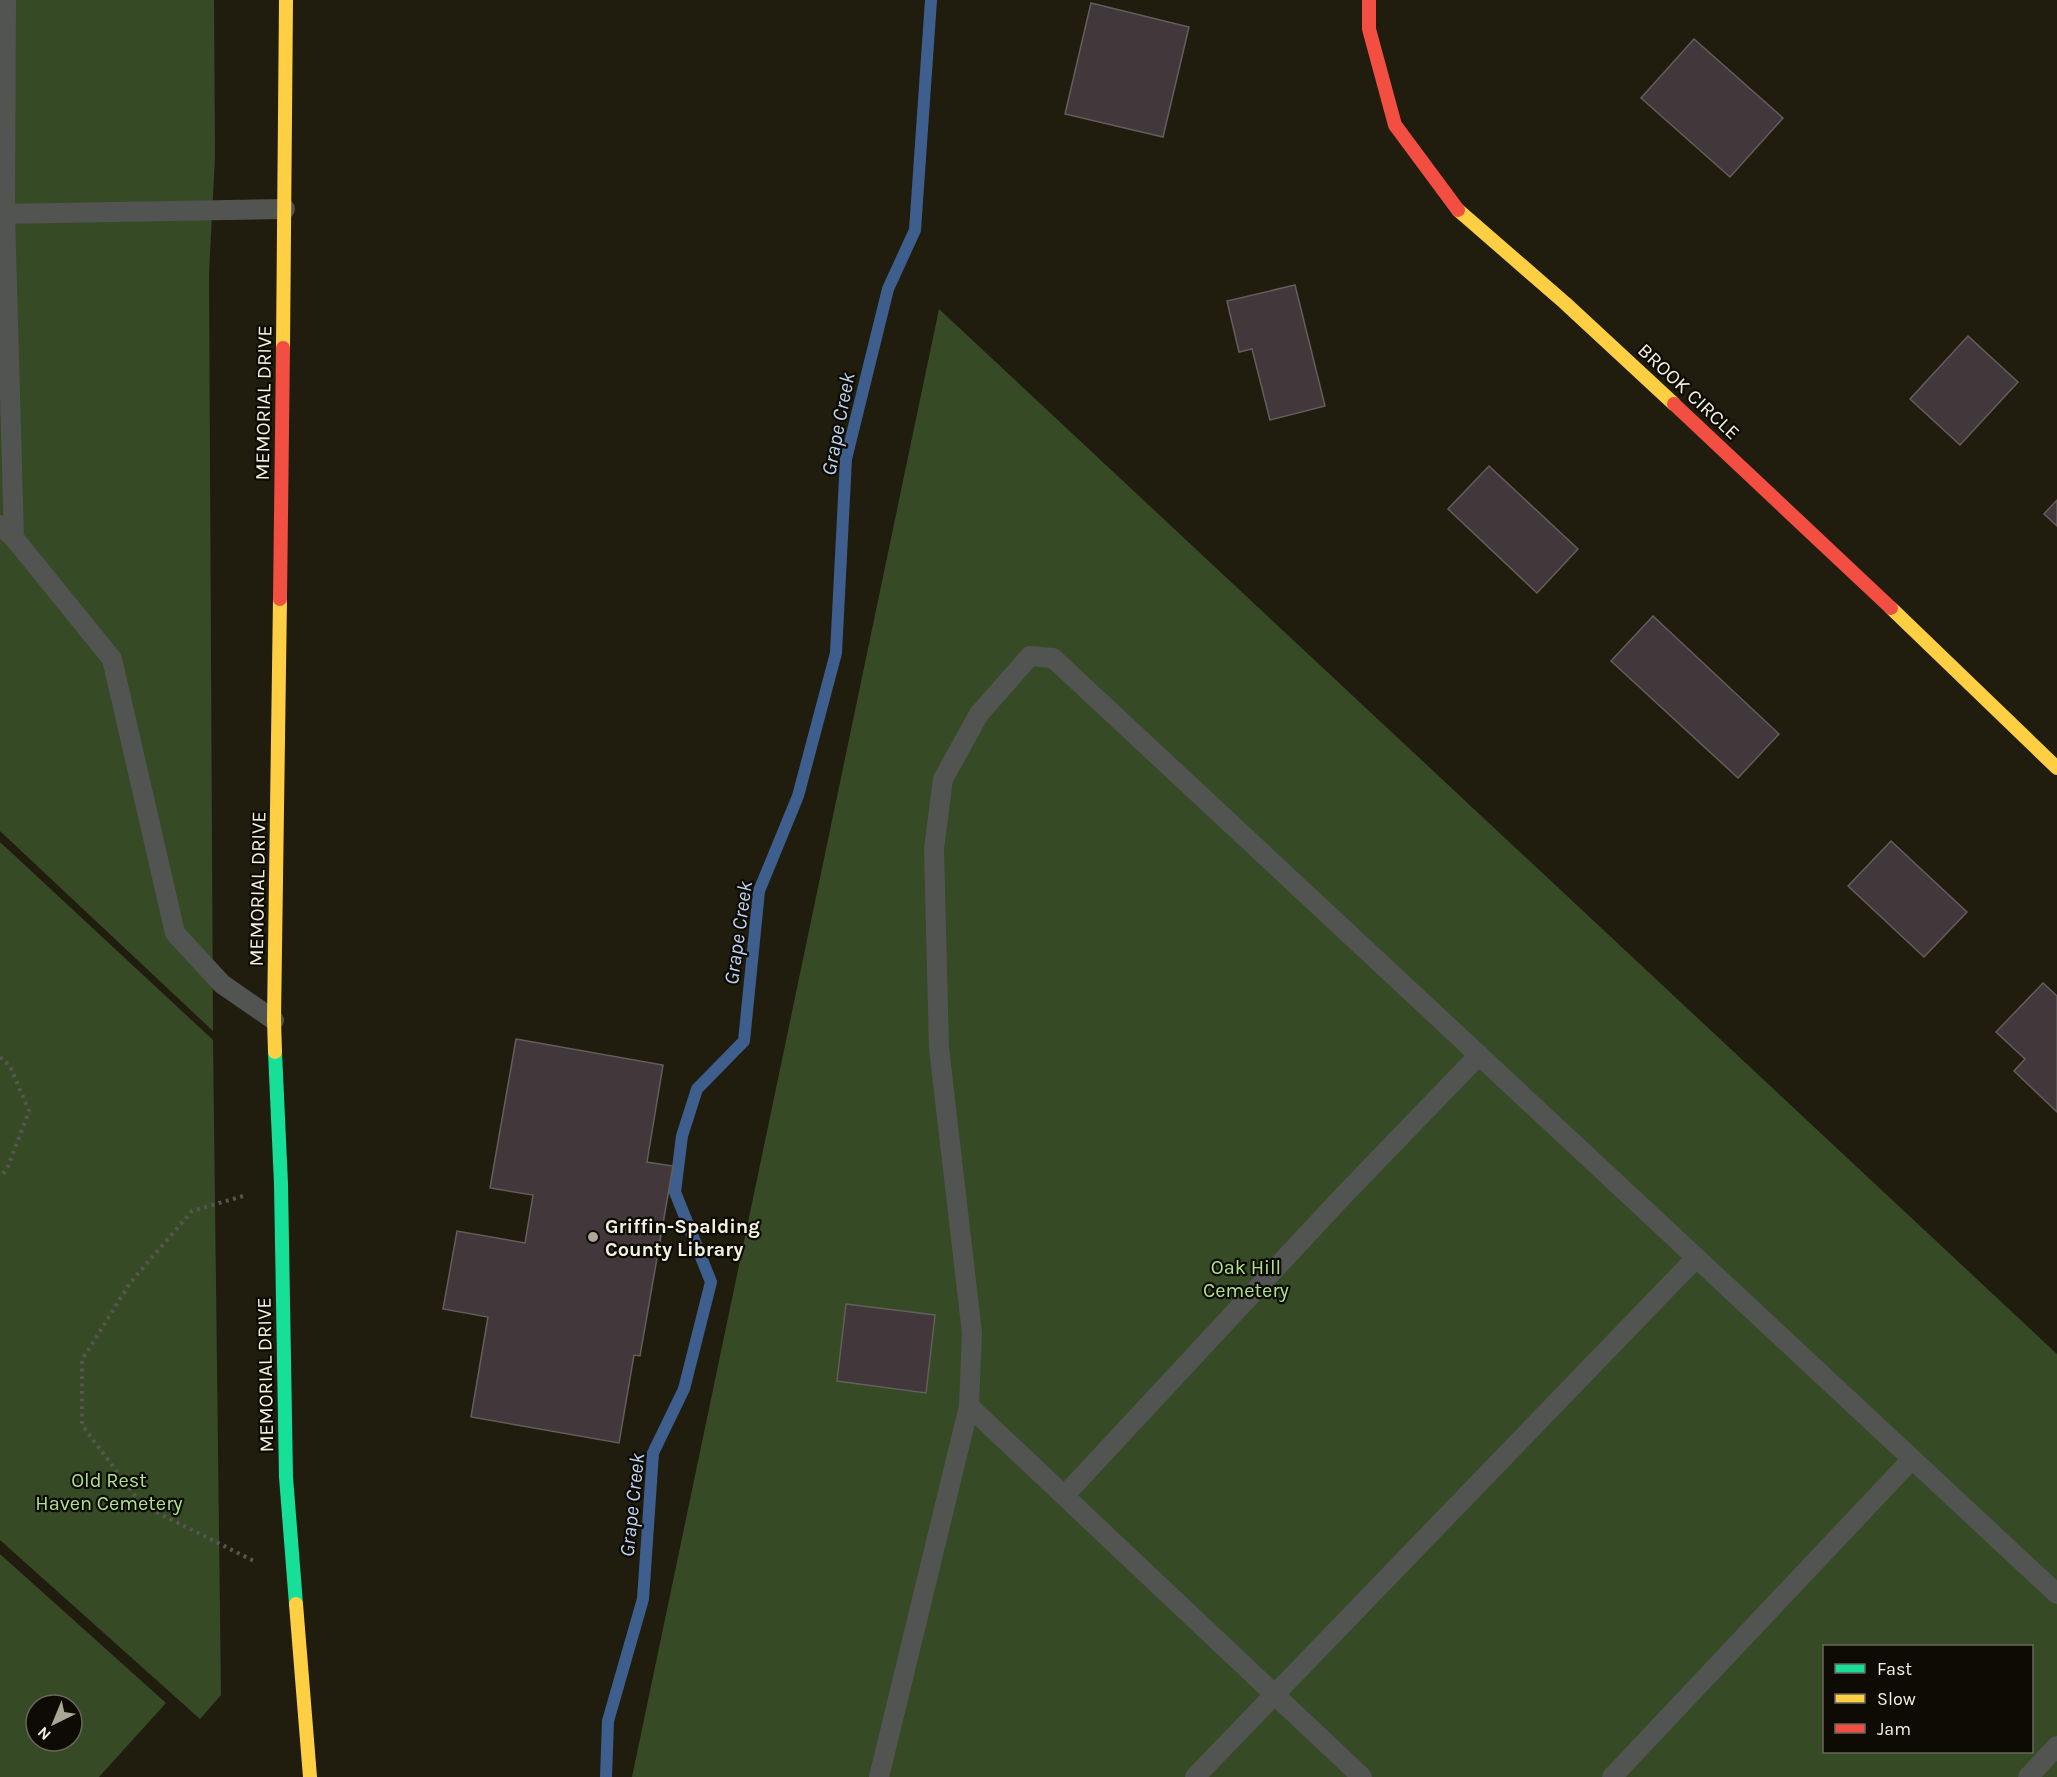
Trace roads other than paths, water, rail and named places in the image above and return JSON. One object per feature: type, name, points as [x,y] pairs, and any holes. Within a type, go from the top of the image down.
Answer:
[{"type":"main road","name":"MEMORIAL DRIVE","points":[[286,0],[274,1020],[281,1184],[286,1477],[310,1777]]},
{"type":"main road","name":"BROOK CIRCLE","points":[[1369,0],[1369,29],[1395,125],[1453,206],[1565,303],[1795,516],[2057,768]]},
{"type":"lane","points":[[6,0],[2,214],[7,531],[112,659],[175,933],[222,984],[274,1020]]},
{"type":"lane","points":[[2,214],[285,209]]},
{"type":"lane","points":[[879,1777],[969,1406],[972,1333],[939,1048],[934,849],[943,779],[979,714],[1030,656],[1053,658],[2057,1594]]},
{"type":"lane","points":[[1065,1496],[1342,1197],[1479,1055]]},
{"type":"lane","points":[[1196,1777],[1696,1258]]},
{"type":"lane","points":[[969,1406],[1362,1777]]},
{"type":"lane","points":[[1612,1777],[1912,1459]]},
{"type":"lane","points":[[2028,1777],[2057,1746]]},
{"type":"waterway","name":"Grape Creek","points":[[606,1777],[608,1721],[643,1599],[653,1453],[684,1389],[711,1282],[675,1192],[682,1136],[697,1089],[744,1041],[759,891],[798,796],[836,653],[846,459],[888,289],[915,230],[931,0]]},
{"type":"place","name":"Griffin-Spalding County Library","points":[[593,1237]]},
{"type":"park label","name":"Oak Hill Cemetery","points":[[1246,1278]]},
{"type":"park label","name":"Old Rest Haven Cemetery","points":[[109,1492]]}]
